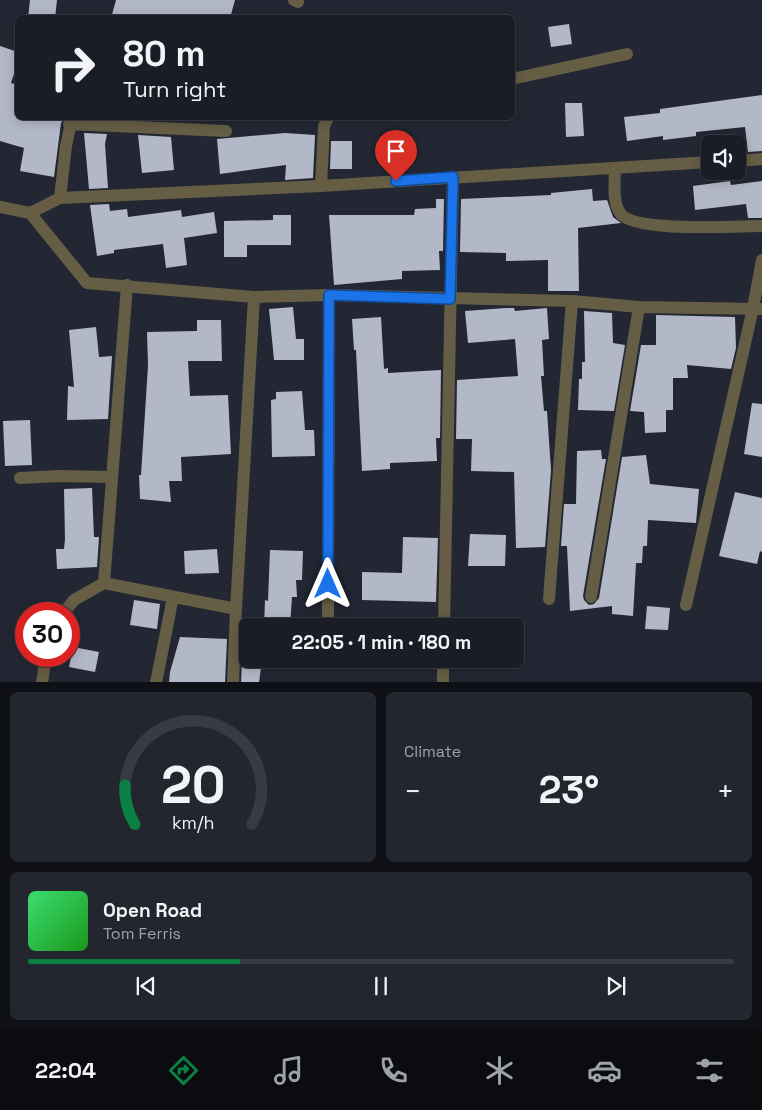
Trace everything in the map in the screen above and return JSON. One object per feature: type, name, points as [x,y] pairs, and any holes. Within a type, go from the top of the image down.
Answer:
[{"type":"street","points":[[515,78],[626,54]]},
{"type":"street","points":[[322,186],[324,126],[327,120]]},
{"type":"street","points":[[60,198],[71,121],[226,131]]},
{"type":"street","points":[[746,160],[762,159]]},
{"type":"street","points":[[0,208],[30,213],[60,198],[322,186],[701,163]]},
{"type":"street","points":[[615,168],[616,205],[621,215],[629,221],[658,226],[762,226]]},
{"type":"street","points":[[444,618],[453,177]]},
{"type":"street","points":[[30,213],[87,284],[126,285],[254,297],[329,295],[572,301],[639,307],[758,308]]},
{"type":"street","points":[[686,605],[758,308],[762,260]]},
{"type":"street","points":[[104,583],[126,285]]},
{"type":"street","points":[[328,618],[329,295]]},
{"type":"street","points":[[233,682],[254,297]]},
{"type":"street","points":[[549,599],[572,301]]},
{"type":"street","points":[[591,597],[639,307]]},
{"type":"street","points":[[20,478],[58,476],[112,477]]},
{"type":"street","points":[[72,602],[104,583],[236,609]]},
{"type":"street","points":[[156,682],[173,597]]},
{"type":"street","points":[[42,682],[44,667]]},
{"type":"street","points":[[443,668],[443,682]]},
{"type":"building","points":[[30,0],[57,0],[55,15],[28,15]]},
{"type":"building","points":[[116,0],[235,0],[231,15],[112,15]]},
{"type":"building","points":[[569,24],[572,44],[551,47],[548,27]]},
{"type":"building","points":[[0,46],[15,51],[15,71],[11,83],[15,84],[15,120],[63,120],[54,177],[20,171],[24,148],[0,141]]},
{"type":"building","points":[[762,95],[762,151],[748,152],[745,127],[696,132],[696,136],[663,140],[663,136],[627,141],[624,117],[660,113],[660,109]]},
{"type":"building","points":[[565,103],[582,103],[584,136],[566,137]]},
{"type":"building","points":[[84,133],[107,134],[105,144],[108,188],[89,189]]},
{"type":"building","points":[[285,133],[315,135],[313,178],[285,180],[286,165],[220,174],[217,139]]},
{"type":"building","points":[[138,135],[171,137],[174,170],[142,173]]},
{"type":"building","points":[[331,141],[352,141],[352,169],[330,169]]},
{"type":"building","points":[[730,181],[731,185],[762,181],[762,218],[748,218],[746,204],[695,210],[693,186]]},
{"type":"building","points":[[592,189],[593,201],[607,200],[613,217],[621,223],[578,228],[579,291],[548,291],[548,260],[506,261],[506,253],[460,252],[461,199],[551,195],[551,193]]},
{"type":"building","points":[[436,199],[444,199],[443,251],[439,251],[440,270],[402,271],[402,279],[334,285],[329,215],[414,215],[415,209],[436,208]]},
{"type":"building","points":[[109,204],[110,211],[127,209],[128,217],[181,210],[182,217],[214,212],[217,233],[184,238],[187,265],[166,268],[163,244],[114,250],[114,253],[97,256],[90,205]]},
{"type":"building","points":[[273,215],[291,215],[291,245],[247,245],[247,257],[224,257],[224,221],[273,220]]},
{"type":"building","points":[[293,307],[296,339],[304,339],[304,360],[274,360],[269,309]]},
{"type":"building","points":[[514,308],[515,311],[547,308],[549,339],[542,340],[544,376],[541,376],[544,411],[547,411],[551,470],[545,547],[516,548],[514,472],[471,471],[472,439],[456,439],[457,380],[518,376],[515,339],[468,343],[465,311]]},
{"type":"building","points":[[584,311],[612,313],[613,343],[625,345],[614,411],[578,410],[579,379],[582,379],[582,362],[585,362]]},
{"type":"building","points":[[656,315],[735,317],[736,348],[731,369],[687,365],[688,378],[673,378],[673,410],[666,410],[666,432],[645,433],[644,412],[630,411],[641,345],[656,345]]},
{"type":"building","points":[[381,317],[384,369],[388,368],[388,373],[441,370],[440,438],[436,438],[437,461],[390,463],[390,469],[362,471],[356,350],[354,350],[352,319]]},
{"type":"building","points":[[197,320],[221,320],[222,361],[188,361],[190,396],[228,395],[231,454],[181,457],[182,481],[169,481],[171,502],[140,499],[139,475],[141,475],[148,366],[147,332],[197,331]]},
{"type":"building","points":[[96,327],[99,357],[112,356],[108,419],[67,420],[68,386],[74,387],[69,330]]},
{"type":"building","points":[[302,391],[305,430],[314,430],[315,456],[272,457],[271,400],[276,399],[276,392]]},
{"type":"building","points":[[752,403],[762,404],[762,457],[744,454]]},
{"type":"building","points":[[30,420],[32,465],[5,466],[3,421]]},
{"type":"building","points":[[601,450],[602,459],[606,459],[583,596],[589,605],[594,604],[599,598],[622,457],[646,455],[650,484],[699,489],[696,523],[648,520],[647,546],[643,546],[642,563],[636,563],[633,616],[612,614],[612,606],[570,611],[567,546],[561,546],[564,504],[576,504],[577,451]]},
{"type":"building","points":[[92,488],[94,537],[99,537],[97,567],[57,569],[56,549],[64,549],[65,539],[64,489]]},
{"type":"building","points":[[735,492],[762,498],[762,552],[760,551],[757,564],[719,556]]},
{"type":"building","points":[[470,534],[506,535],[505,566],[468,566]]},
{"type":"building","points":[[403,537],[438,538],[436,602],[362,600],[362,572],[402,573]]},
{"type":"building","points":[[217,549],[219,573],[185,574],[184,551]]},
{"type":"building","points":[[270,550],[303,551],[302,580],[296,580],[297,597],[292,597],[291,618],[264,618],[265,600],[268,601]]},
{"type":"building","points":[[134,600],[160,604],[157,629],[130,625]]},
{"type":"building","points":[[647,606],[670,608],[668,630],[645,629]]},
{"type":"building","points":[[180,637],[227,639],[225,682],[169,682]]},
{"type":"building","points":[[80,648],[99,652],[95,672],[69,667],[80,667]]},
{"type":"building","points":[[242,668],[261,668],[259,682],[241,682]]},
{"type":"route","points":[[328,584],[329,295],[450,299],[453,177],[396,181]]}]
